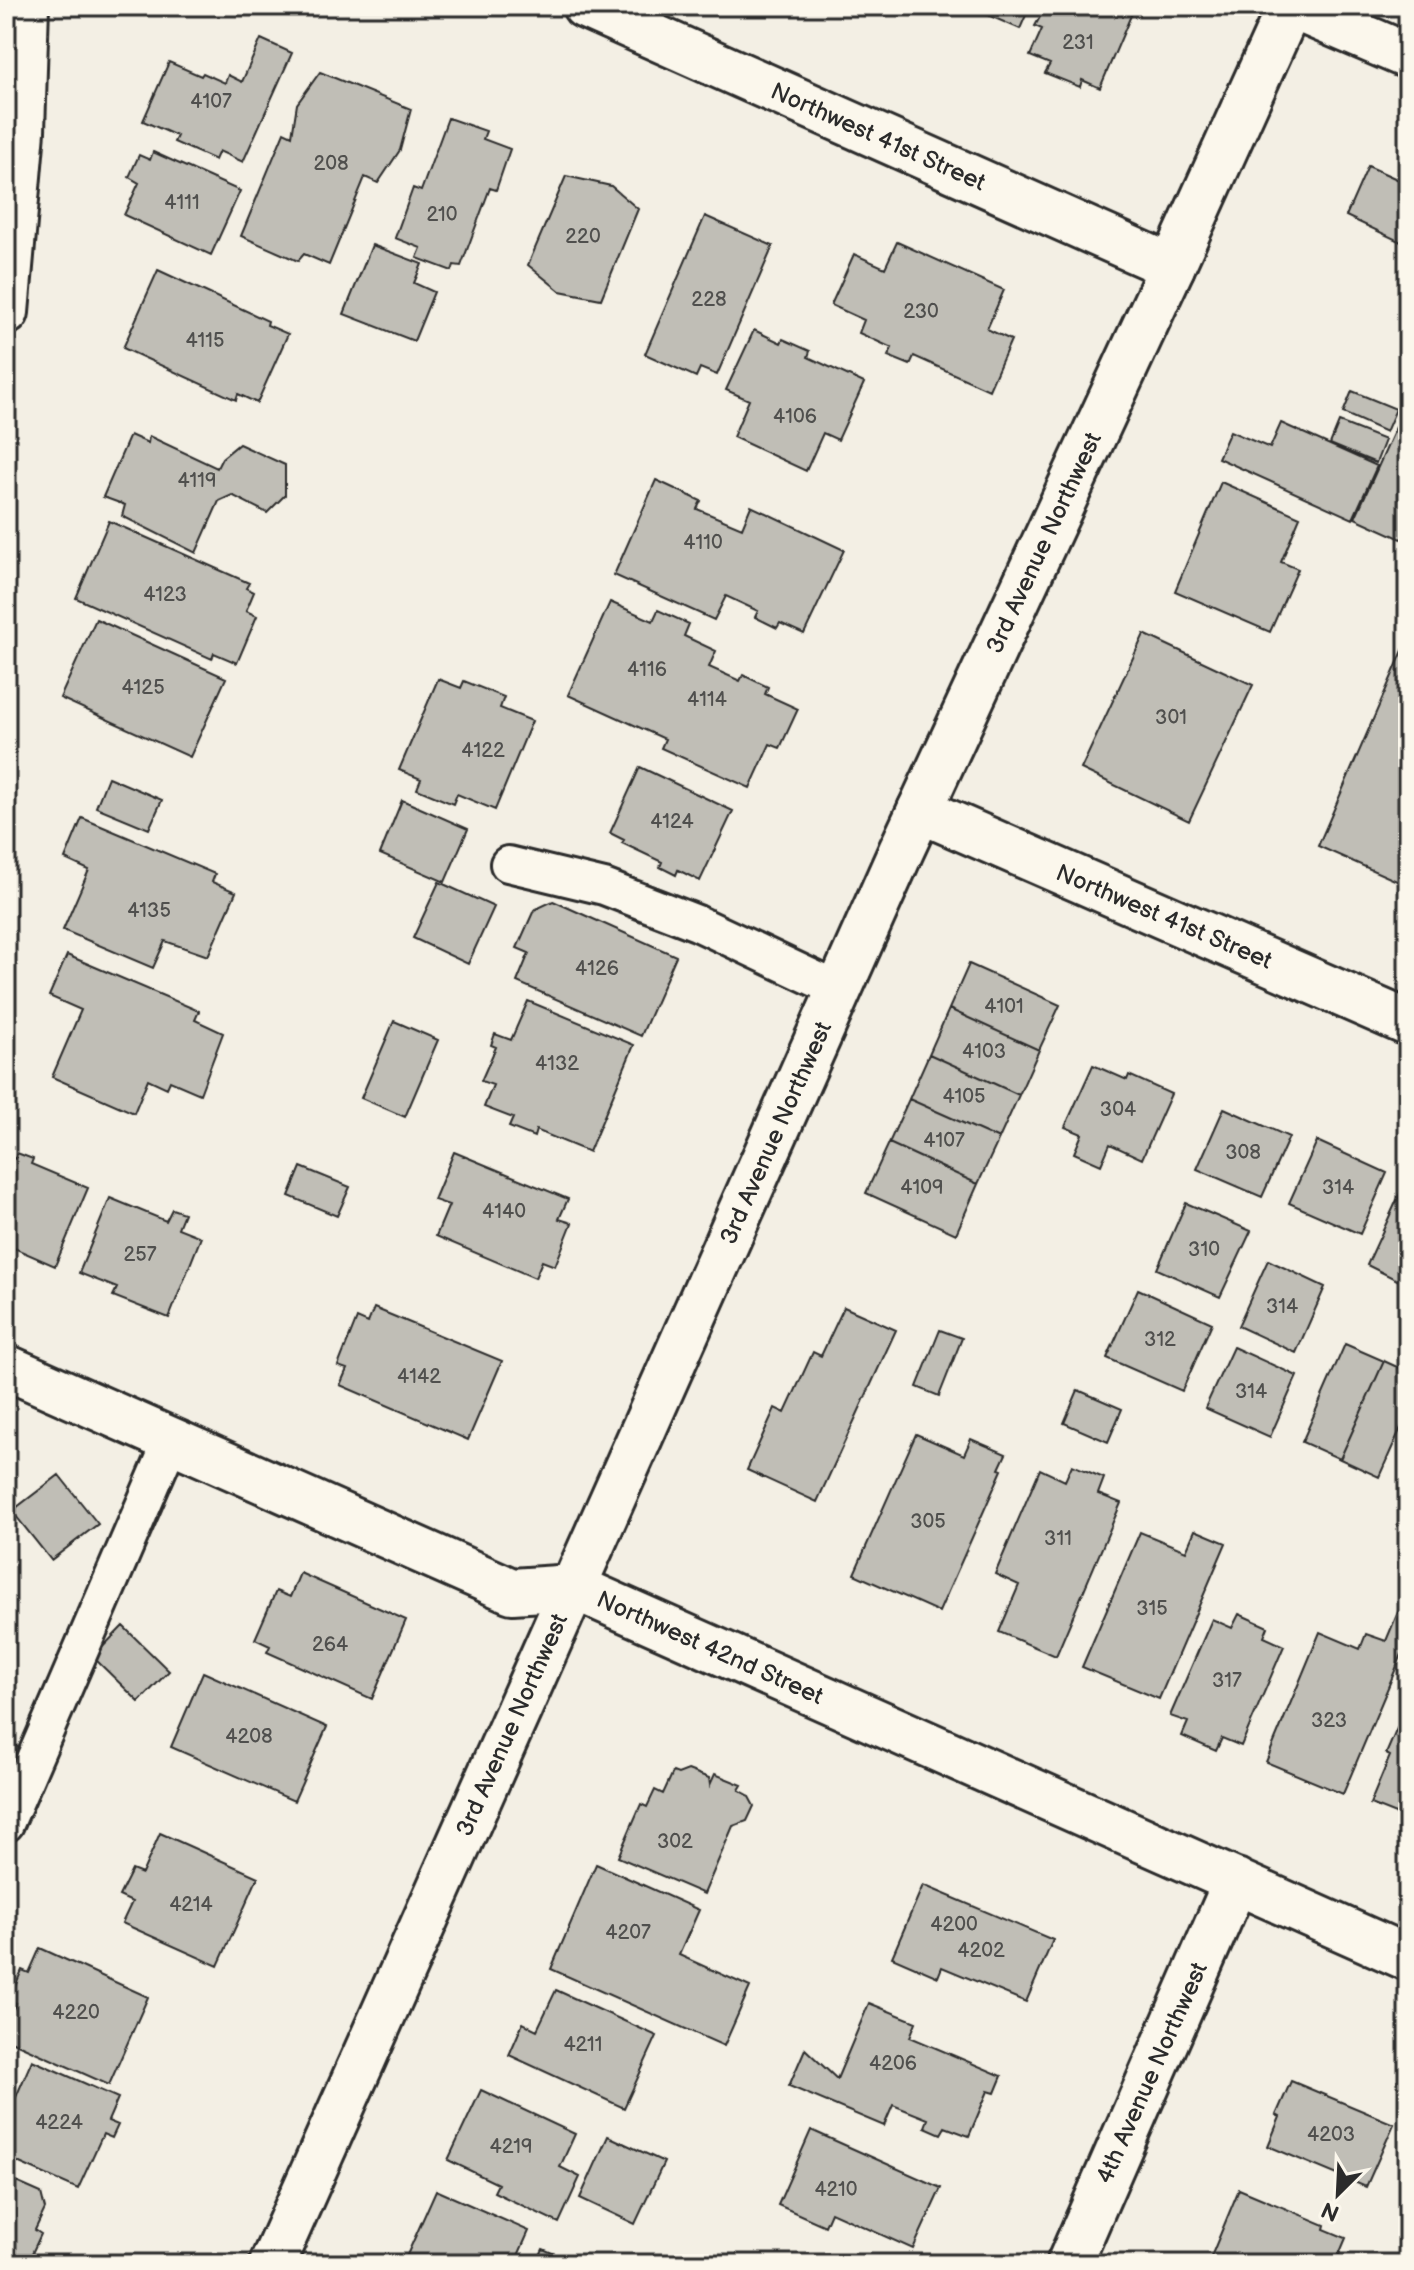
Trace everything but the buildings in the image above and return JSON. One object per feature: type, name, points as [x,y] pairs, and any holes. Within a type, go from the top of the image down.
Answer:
[{"type":"street","points":[[6,312],[22,131],[26,6]]},
{"type":"street","name":"Northwest 41st Street","points":[[585,6],[1172,267]]},
{"type":"street","points":[[1290,6],[1408,56]]},
{"type":"street","name":"3rd Avenue Northwest","points":[[272,2264],[920,810],[1290,6]]},
{"type":"street","name":"Northwest 41st Street","points":[[920,810],[1408,1023]]},
{"type":"street","name":"Northwest 42nd Street","points":[[6,1367],[512,1591],[574,1587],[1408,1958]]},
{"type":"street","name":"4th Avenue Northwest","points":[[1069,2264],[1236,1881]]},
{"type":"lane","points":[[508,864],[617,892],[697,923],[839,990]]},
{"type":"lane","points":[[6,1824],[171,1441]]}]
